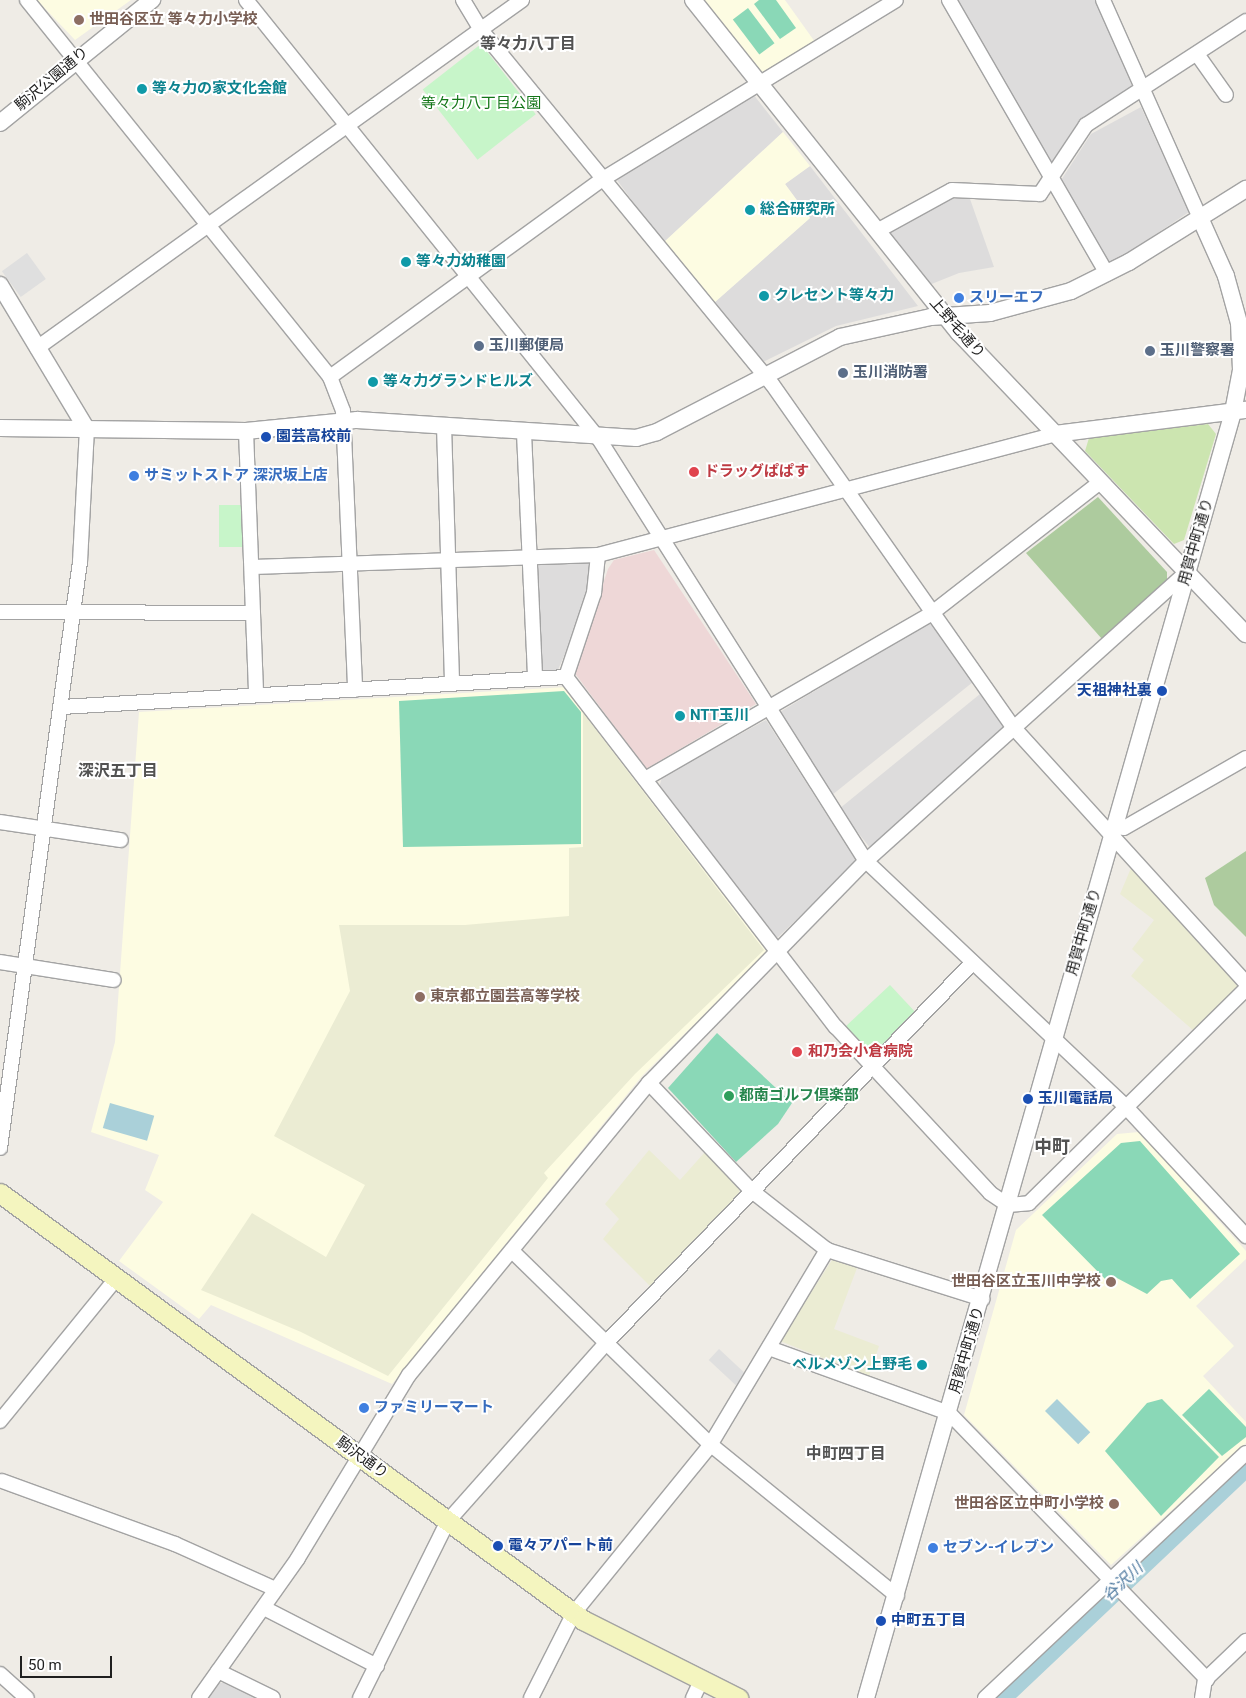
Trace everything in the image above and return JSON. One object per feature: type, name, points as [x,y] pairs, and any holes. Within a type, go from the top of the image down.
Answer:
[{"type":"main road","name":"駒沢通り","points":[[0,1193],[115,1280],[574,1613],[609,1636],[738,1698]]},
{"type":"street","points":[[26,0],[330,377],[344,421],[355,690]]},
{"type":"street","name":"駒沢公園通り","points":[[0,123],[74,60],[152,0]]},
{"type":"street","points":[[246,0],[599,439],[866,861],[1128,1108],[1246,1236]]},
{"type":"street","points":[[463,0],[482,30],[766,376],[1014,728],[1113,830],[1246,983]]},
{"type":"street","points":[[37,348],[522,0]]},
{"type":"street","name":"上野毛通り","points":[[693,0],[946,318],[1246,634]]},
{"type":"street","points":[[330,377],[603,179],[896,0]]},
{"type":"street","points":[[949,0],[1107,274]]},
{"type":"street","points":[[1103,0],[1200,218]]},
{"type":"street","points":[[877,231],[952,190],[1040,194],[1086,125],[1142,91],[1246,21]]},
{"type":"street","points":[[1198,54],[1226,95]]},
{"type":"street","points":[[0,428],[246,431],[344,421],[444,426],[599,439],[650,435],[856,332],[1031,304],[1107,274],[1246,189]]},
{"type":"street","name":"用賀中町通り","points":[[866,1698],[982,1299],[1054,1037],[1187,572],[1240,411],[1243,369],[1234,299],[1200,218]]},
{"type":"street","points":[[0,285],[86,430],[74,612],[0,1148]]},
{"type":"street","points":[[253,567],[598,555],[845,488],[1055,434],[1240,411]]},
{"type":"street","points":[[444,426],[452,684]]},
{"type":"street","points":[[246,431],[253,567],[256,695]]},
{"type":"street","points":[[524,433],[534,679]]},
{"type":"street","points":[[645,779],[932,613],[1100,482]]},
{"type":"street","points":[[566,677],[594,593],[598,555]]},
{"type":"street","points":[[199,1698],[264,1608],[409,1375],[649,1084],[775,952],[866,861],[1187,572]]},
{"type":"street","points":[[0,612],[253,613]]},
{"type":"street","points":[[62,707],[566,677]]},
{"type":"street","points":[[566,677],[775,952],[871,1068],[990,1193],[1008,1206],[1029,1203],[1128,1108],[1246,989]]},
{"type":"street","points":[[1113,830],[1124,828],[1246,758]]},
{"type":"street","points":[[0,822],[121,840]]},
{"type":"street","points":[[0,962],[114,980]]},
{"type":"street","points":[[360,1698],[448,1521],[606,1343],[973,962]]},
{"type":"street","points":[[649,1084],[752,1191],[827,1250],[982,1299]]},
{"type":"street","points":[[531,1698],[574,1613],[710,1444],[827,1250]]},
{"type":"street","points":[[512,1251],[710,1444],[896,1596]]},
{"type":"street","points":[[0,1421],[115,1280]]},
{"type":"street","points":[[769,1348],[949,1413],[1207,1679]]},
{"type":"street","points":[[985,1698],[1110,1580],[1244,1460]]},
{"type":"street","points":[[1,1481],[174,1544],[276,1589]]},
{"type":"street","points":[[264,1608],[377,1666]]},
{"type":"street","points":[[1202,1698],[1207,1679],[1246,1641]]},
{"type":"street","points":[[218,1671],[273,1698]]},
{"type":"street","points":[[0,1674],[27,1698]]},
{"type":"street","points":[[693,1698],[701,1681]]},
{"type":"shaded area","name":"世田谷区立 等々力小学校","points":[[37,0],[131,0],[75,40]]},
{"type":"shaded area","points":[[703,0],[785,0],[815,42],[762,72]]},
{"type":"shaded area","points":[[953,0],[1096,0],[1133,88],[1052,166]]},
{"type":"shaded area","points":[[753,94],[783,132],[663,243],[617,180]]},
{"type":"shaded area","points":[[1141,107],[1189,212],[1110,265],[1056,188],[1091,134]]},
{"type":"shaded area","points":[[783,132],[810,166],[785,184],[810,218],[715,302],[663,243]]},
{"type":"shaded area","points":[[810,166],[918,306],[836,326],[763,362],[715,302],[810,218],[785,184]]},
{"type":"shaded area","points":[[955,198],[970,199],[994,267],[959,273],[929,285],[888,233],[933,205]]},
{"type":"shaded area","points":[[27,253],[46,279],[21,297],[2,271]]},
{"type":"shaded area","points":[[654,550],[756,704],[646,769],[574,672],[608,569],[614,560]]},
{"type":"shaded area","points":[[596,562],[591,594],[557,672],[539,673],[528,563]]},
{"type":"shaded area","points":[[929,622],[973,682],[832,795],[780,712]]},
{"type":"shaded area","name":"東京都立園芸高等学校","points":[[567,687],[767,952],[642,1076],[392,1384],[211,1305],[199,1319],[119,1261],[163,1202],[145,1190],[159,1155],[91,1132],[115,1042],[139,712]]},
{"type":"shaded area","points":[[980,694],[1005,729],[871,849],[839,809]]},
{"type":"shaded area","points":[[583,713],[764,950],[635,1074],[544,1173],[548,1178],[388,1376],[301,1332],[201,1290],[252,1213],[326,1257],[365,1185],[274,1136],[350,991],[339,925],[465,925],[569,916],[569,848],[583,847]]},
{"type":"shaded area","points":[[766,720],[857,862],[777,938],[659,788],[662,777]]},
{"type":"shaded area","points":[[1131,868],[1240,986],[1194,1031],[1131,976],[1144,960],[1132,949],[1154,920],[1120,894]]},
{"type":"shaded area","points":[[1139,1132],[1246,1251],[1246,1259],[1196,1306],[1234,1346],[1203,1376],[1246,1422],[1246,1443],[1111,1565],[964,1415],[1016,1230],[1117,1134]]},
{"type":"shaded area","points":[[649,1150],[680,1180],[705,1152],[739,1188],[740,1195],[651,1287],[603,1239],[619,1219],[605,1204]]},
{"type":"shaded area","points":[[832,1260],[857,1268],[834,1329],[879,1346],[869,1376],[780,1341]]},
{"type":"shaded area","points":[[719,1349],[746,1374],[736,1385],[709,1360]]},
{"type":"shaded area","points":[[218,1683],[224,1683],[255,1698],[206,1698]]},
{"type":"green space","points":[[759,0],[776,0],[796,28],[780,39],[754,4]]},
{"type":"green space","points":[[748,8],[774,43],[759,55],[733,19]]},
{"type":"green space","name":"等々力八丁目公園","points":[[481,44],[536,114],[477,160],[423,90]]},
{"type":"green space","points":[[1208,424],[1216,434],[1184,540],[1174,544],[1085,451],[1089,438]]},
{"type":"green space","points":[[1098,497],[1167,572],[1167,581],[1102,639],[1026,553]]},
{"type":"green space","points":[[219,505],[247,505],[247,547],[219,547]]},
{"type":"green space","points":[[564,691],[581,712],[581,844],[403,847],[399,701]]},
{"type":"green space","points":[[1246,851],[1246,937],[1214,905],[1205,878]]},
{"type":"green space","points":[[890,985],[916,1013],[870,1056],[844,1028]]},
{"type":"green space","name":"都南ゴルフ倶楽部","points":[[717,1033],[792,1103],[778,1124],[736,1162],[668,1088]]},
{"type":"green space","points":[[1140,1141],[1240,1254],[1190,1299],[1172,1279],[1161,1281],[1147,1294],[1115,1277],[1108,1282],[1042,1215],[1121,1143]]},
{"type":"green space","points":[[1209,1389],[1246,1427],[1246,1437],[1222,1456],[1182,1415]]},
{"type":"green space","points":[[1162,1399],[1219,1457],[1161,1516],[1105,1451],[1147,1403]]},
{"type":"water","points":[[110,1103],[154,1116],[147,1141],[103,1128]]},
{"type":"water","points":[[1057,1399],[1090,1432],[1078,1444],[1045,1411]]},
{"type":"waterway","name":"谷沢川","points":[[1000,1698],[1246,1465]]},
{"type":"place","name":"世田谷区立 等々力小学校","points":[[79,20]]},
{"type":"place","name":"等々力の家文化会館","points":[[142,89]]},
{"type":"place","name":"総合研究所","points":[[750,210]]},
{"type":"place","name":"等々力幼稚園","points":[[406,262]]},
{"type":"place","name":"クレセント等々力","points":[[764,296]]},
{"type":"place","name":"スリーエフ","points":[[959,298]]},
{"type":"place","name":"玉川郵便局","points":[[479,346]]},
{"type":"place","name":"玉川警察署","points":[[1150,351]]},
{"type":"place","name":"玉川消防署","points":[[843,373]]},
{"type":"place","name":"等々力グランドヒルズ","points":[[373,382]]},
{"type":"place","name":"園芸高校前","points":[[266,437]]},
{"type":"place","name":"ドラッグぱぱす","points":[[694,472]]},
{"type":"place","name":"サミットストア 深沢坂上店","points":[[134,476]]},
{"type":"place","name":"天祖神社裏","points":[[1162,691]]},
{"type":"place","name":"NTT玉川","points":[[680,716]]},
{"type":"place","name":"東京都立園芸高等学校","points":[[420,997]]},
{"type":"place","name":"和乃会小倉病院","points":[[797,1052]]},
{"type":"place","name":"都南ゴルフ倶楽部","points":[[729,1096]]},
{"type":"place","name":"玉川電話局","points":[[1028,1099]]},
{"type":"place","name":"世田谷区立玉川中学校","points":[[1111,1282]]},
{"type":"place","name":"ベルメゾン上野毛","points":[[922,1365]]},
{"type":"place","name":"ファミリーマート","points":[[364,1408]]},
{"type":"place","name":"世田谷区立中町小学校","points":[[1114,1504]]},
{"type":"place","name":"電々アパート前","points":[[498,1546]]},
{"type":"place","name":"セブン-イレブン","points":[[933,1548]]},
{"type":"place","name":"中町五丁目","points":[[881,1621]]},
{"type":"district","name":"等々力八丁目","points":[[528,44]]},
{"type":"district","name":"深沢五丁目","points":[[118,771]]},
{"type":"district","name":"中町","points":[[1052,1147]]},
{"type":"district","name":"中町四丁目","points":[[846,1454]]}]
